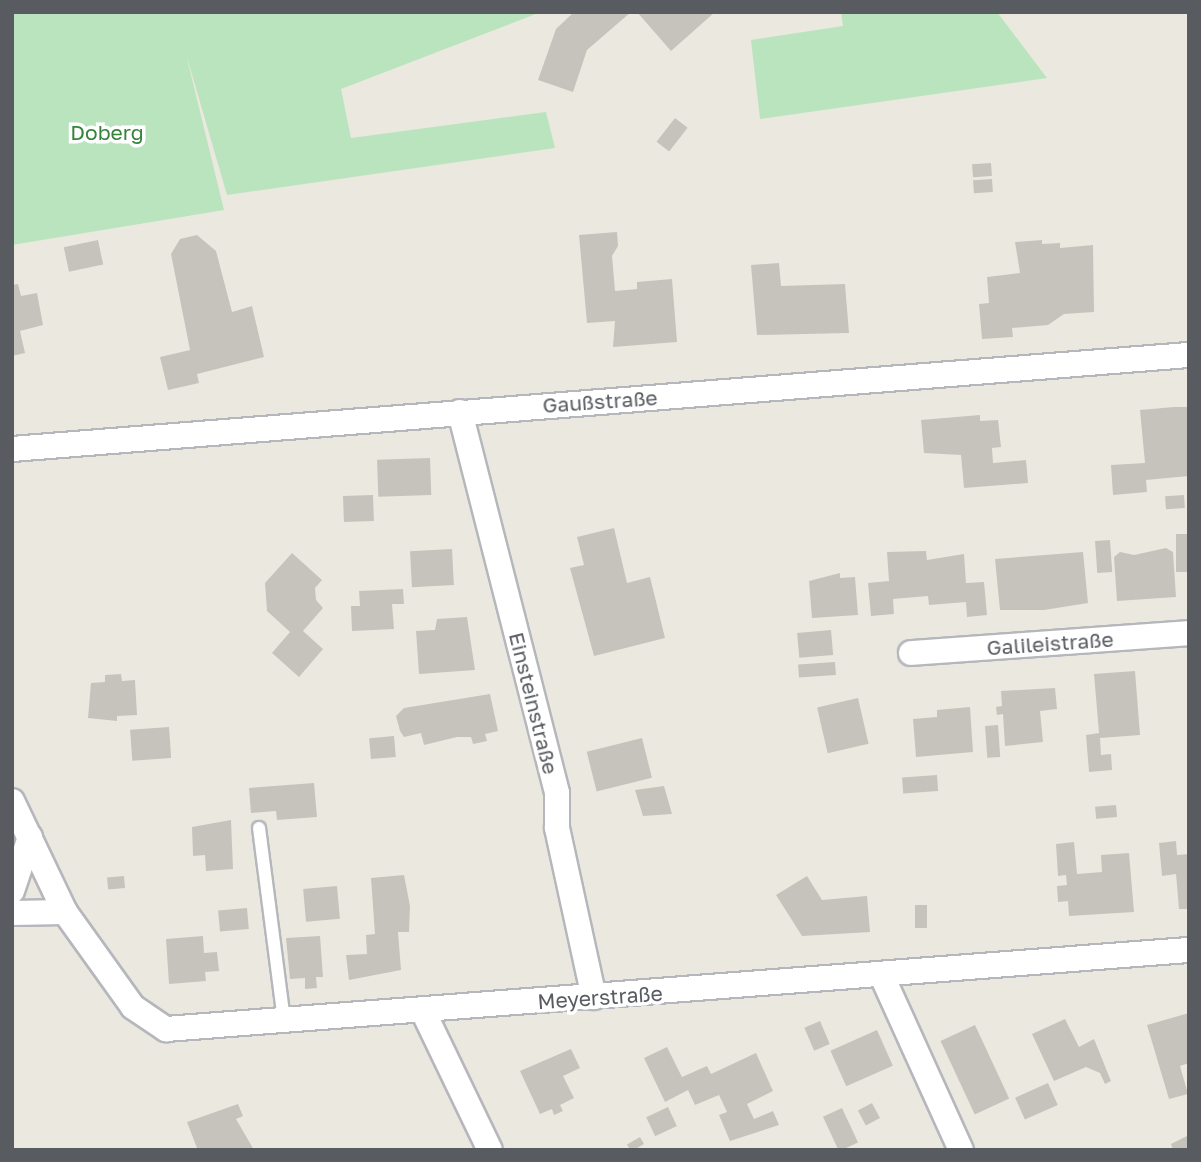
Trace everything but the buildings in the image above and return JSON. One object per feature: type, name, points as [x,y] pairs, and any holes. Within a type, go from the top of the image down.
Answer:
[{"type":"street","name":"Gaußstraße","points":[[12,449],[1189,355]]},
{"type":"street","name":"Einsteinstraße","points":[[460,412],[557,793],[557,828],[594,997]]},
{"type":"street","name":"Galileistraße","points":[[911,653],[1189,633]]},
{"type":"street","name":"Meyerstraße","points":[[12,801],[65,912],[133,1007],[166,1029],[882,976],[1189,950]]},
{"type":"street","points":[[12,891],[30,837]]},
{"type":"street","points":[[12,913],[65,912]]},
{"type":"street","points":[[882,976],[961,1150]]},
{"type":"street","points":[[423,1011],[490,1150]]},
{"type":"lane","points":[[259,828],[284,1020]]},
{"type":"green space","name":"Doberg","points":[[12,12],[541,12],[341,89],[351,138],[546,112],[555,148],[227,195],[186,54],[224,210],[12,245]]},
{"type":"green space","points":[[841,12],[997,12],[1047,78],[760,119],[751,40],[843,26]]}]
